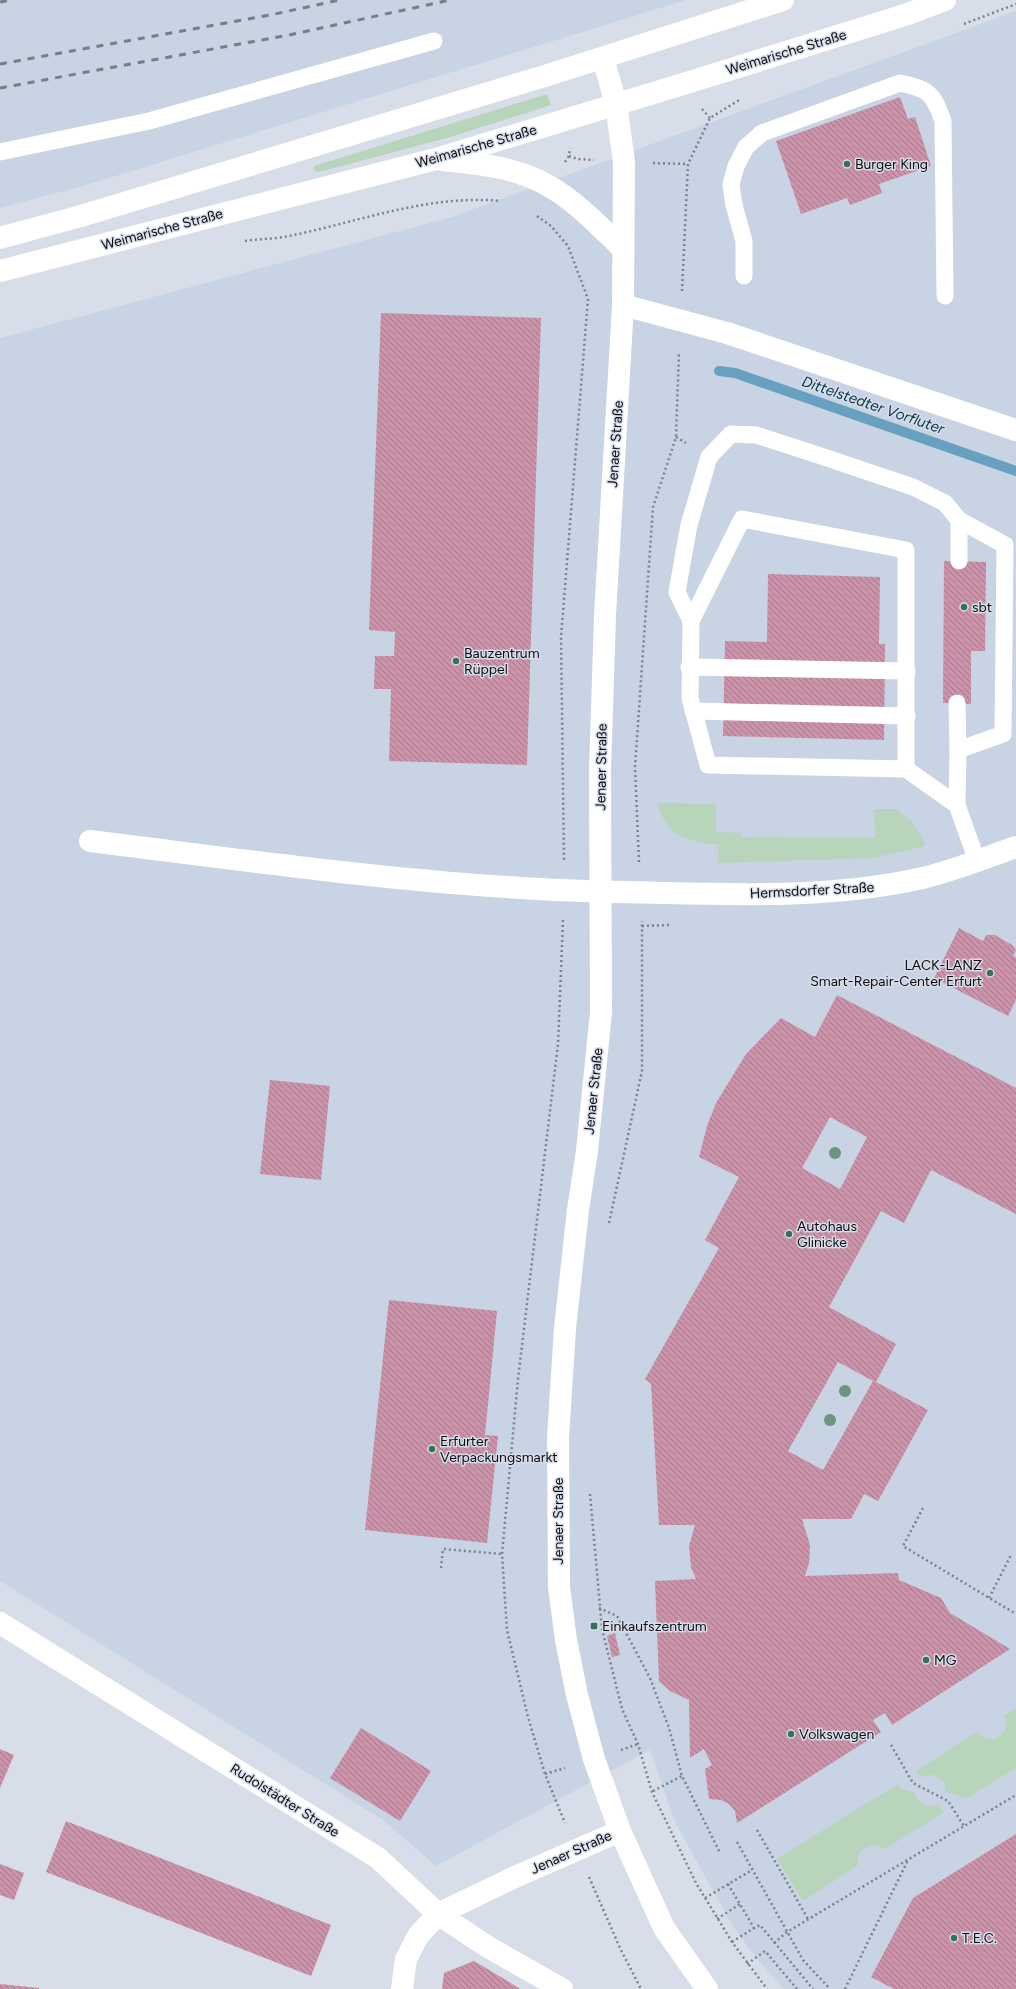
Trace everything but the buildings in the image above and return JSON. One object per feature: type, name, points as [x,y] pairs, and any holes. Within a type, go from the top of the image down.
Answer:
[{"type":"main road","points":[[0,238],[81,216],[602,58],[783,0]]},
{"type":"main road","name":"Weimarische Straße","points":[[0,271],[436,159],[908,14],[945,0]]},
{"type":"main road","name":"Jenaer Straße","points":[[402,1989],[406,1959],[418,1936],[438,1914],[577,1849],[620,1831],[594,1759],[578,1695],[561,1609],[557,1533],[558,1438],[565,1328],[578,1210],[587,1151],[601,1012],[602,892],[600,770],[604,624],[623,305],[622,248],[624,162],[616,104],[602,58]]},
{"type":"main road","points":[[436,159],[492,166],[520,173],[547,184],[588,215],[622,248]]},
{"type":"main road","points":[[623,305],[727,333],[1016,430]]},
{"type":"main road","name":"Hermsdorfer Straße","points":[[90,841],[347,872],[474,885],[564,891],[703,894],[809,893],[877,886],[920,879],[1016,847]]},
{"type":"main road","name":"Rudolstädter Straße","points":[[0,1623],[378,1858],[438,1914],[488,1948],[562,1989]]},
{"type":"main road","points":[[620,1831],[664,1928],[707,1989]]},
{"type":"lane","points":[[0,152],[149,121],[434,41]]},
{"type":"lane","points":[[744,276],[744,241],[734,205],[731,185],[736,166],[746,148],[762,133],[900,83],[920,87],[936,100],[942,121],[945,296]]},
{"type":"lane","points":[[691,621],[677,592],[689,525],[709,457],[731,434],[756,435],[913,487],[946,503],[959,520],[1005,545],[1003,734],[958,750]]},
{"type":"lane","points":[[906,769],[906,550],[742,520],[691,621],[689,667],[690,698],[708,765],[906,769],[957,805]]},
{"type":"lane","points":[[959,520],[960,561]]},
{"type":"lane","points":[[689,667],[907,671]]},
{"type":"lane","points":[[957,704],[957,805],[977,861]]},
{"type":"lane","points":[[693,711],[907,716]]},
{"type":"path","points":[[957,27],[1016,4]]},
{"type":"path","points":[[638,823],[635,767],[653,507],[676,437],[688,164],[710,118],[743,98]]},
{"type":"path","points":[[237,242],[283,237],[420,205],[479,199],[504,201]]},
{"type":"path","points":[[535,215],[551,226],[568,246],[588,299],[561,637],[564,891],[558,1044],[518,1379],[502,1554],[507,1630],[528,1717],[545,1774],[620,1948],[641,1989]]},
{"type":"path","points":[[608,1227],[642,1071],[642,926]]},
{"type":"path","points":[[590,1487],[599,1608],[602,1629],[622,1709],[638,1744],[652,1792],[705,1898],[732,1942],[767,1989]]},
{"type":"path","points":[[923,1508],[903,1546],[1016,1614]]},
{"type":"path","points":[[441,1568],[443,1549],[502,1554]]},
{"type":"path","points":[[989,1598],[1011,1555]]},
{"type":"path","points":[[599,1608],[617,1616],[650,1678],[669,1728],[682,1776],[720,1853]]},
{"type":"path","points":[[891,1745],[913,1783],[948,1801],[964,1826]]},
{"type":"path","points":[[652,1792],[682,1776]]},
{"type":"path","points":[[774,1943],[787,1932],[1016,1795]]},
{"type":"path","points":[[757,1830],[808,1920]]},
{"type":"path","points":[[737,1842],[803,1960],[830,1989]]},
{"type":"path","points":[[845,1989],[908,1860]]},
{"type":"path","points":[[705,1898],[752,1870]]},
{"type":"path","points":[[728,1884],[754,1928]]},
{"type":"path","points":[[717,1919],[740,1904]]},
{"type":"path","points":[[732,1942],[760,1925],[812,1989]]},
{"type":"path","points":[[747,1964],[765,1951],[797,1989]]},
{"type":"shaded area","points":[[0,0],[686,0],[83,186],[0,208]]},
{"type":"shaded area","points":[[1016,11],[1016,1989],[784,1989],[758,1960],[732,1925],[676,1824],[650,1750],[436,1866],[383,1820],[0,1581],[0,338],[452,217]]},
{"type":"green space","points":[[547,94],[551,105],[447,138],[319,172],[314,171],[314,166]]},
{"type":"green space","points":[[657,803],[716,804],[716,832],[741,833],[742,837],[875,838],[874,809],[896,809],[911,821],[925,843],[922,847],[871,858],[718,863],[719,845],[688,839],[680,835],[667,824],[661,815]]},
{"type":"green space","points":[[1016,1708],[1016,1768],[967,1798],[946,1792],[944,1782],[939,1778],[928,1775],[922,1778],[916,1771],[977,1732],[988,1739],[999,1737],[1003,1734],[1005,1729],[1006,1723],[1004,1716]]},
{"type":"green space","points":[[898,1784],[901,1789],[915,1793],[916,1797],[921,1803],[927,1806],[938,1804],[944,1812],[885,1849],[878,1845],[867,1846],[858,1855],[858,1865],[803,1901],[777,1859]]},
{"type":"waterway","name":"Dittelstedter Vorfluter","points":[[719,371],[735,373],[1016,471]]},
{"type":"railway","points":[[0,2],[11,0]]},
{"type":"railway","points":[[0,64],[275,14],[339,0]]},
{"type":"railway","points":[[0,88],[289,35],[450,0]]},
{"type":"place","name":"Burger King","points":[[847,164]]},
{"type":"place","name":"sbt","points":[[964,607]]},
{"type":"place","name":"Bauzentrum Rüppel","points":[[456,661]]},
{"type":"place","name":"LACK-LANZ Smart-Repair-Center Erfurt","points":[[990,973]]},
{"type":"place","name":"Autohaus Glinicke","points":[[789,1234]]},
{"type":"place","name":"Erfurter Verpackungsmarkt","points":[[432,1449]]},
{"type":"place","name":"Einkaufszentrum","points":[[594,1626]]},
{"type":"place","name":"MG","points":[[926,1660]]},
{"type":"place","name":"Volkswagen","points":[[791,1734]]},
{"type":"place","name":"T.E.C.","points":[[954,1938]]}]
